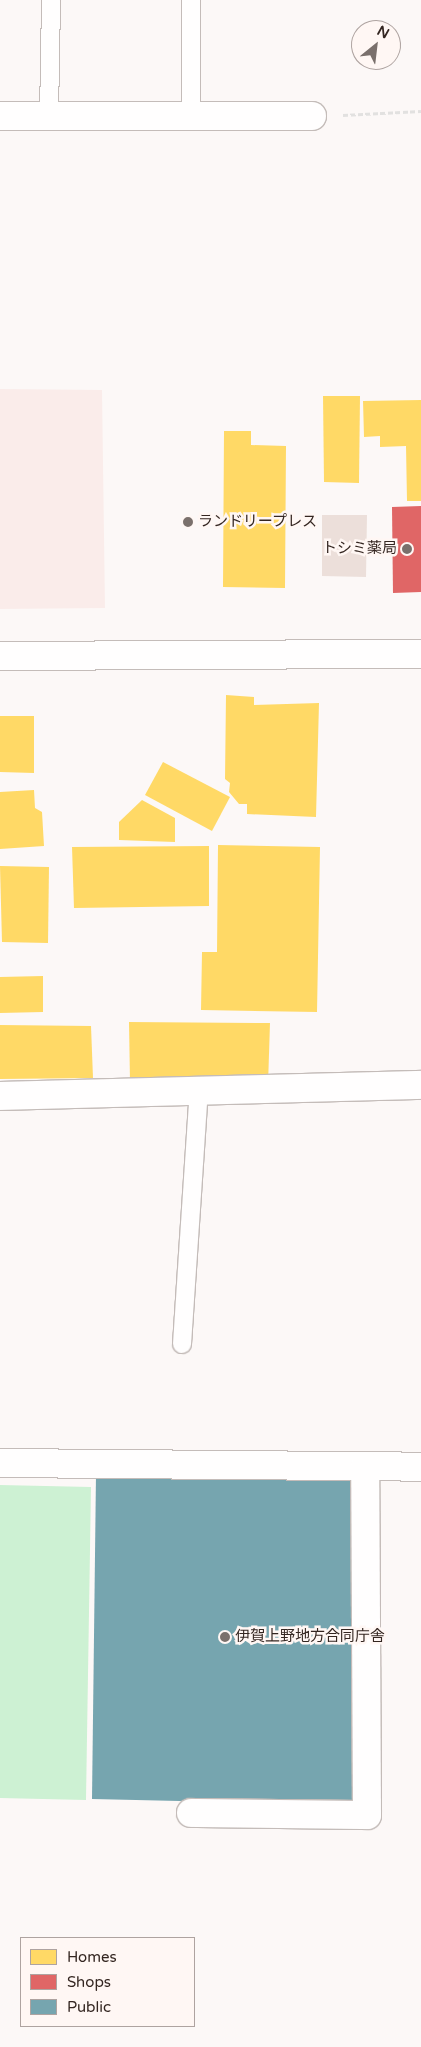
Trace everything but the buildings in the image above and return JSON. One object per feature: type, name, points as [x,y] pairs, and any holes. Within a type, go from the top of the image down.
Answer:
[{"type":"street","points":[[0,116],[312,116]]},
{"type":"street","points":[[0,656],[421,654]]},
{"type":"street","points":[[0,1096],[421,1085]]},
{"type":"street","points":[[0,1463],[421,1466]]},
{"type":"street","points":[[191,1813],[367,1815],[365,1466]]},
{"type":"lane","points":[[49,116],[51,0]]},
{"type":"lane","points":[[191,0],[191,116]]},
{"type":"lane","points":[[182,1344],[199,1091]]},
{"type":"path","points":[[312,116],[421,111]]},
{"type":"shaded area","points":[[0,389],[102,390],[105,608],[0,609]]},
{"type":"green space","points":[[0,1485],[91,1487],[86,1800],[0,1798]]},
{"type":"place","name":"ランドリープレス","points":[[188,522]]},
{"type":"place","name":"トシミ薬局","points":[[407,549]]},
{"type":"place","name":"伊賀上野地方合同庁舎","points":[[225,1637]]}]
